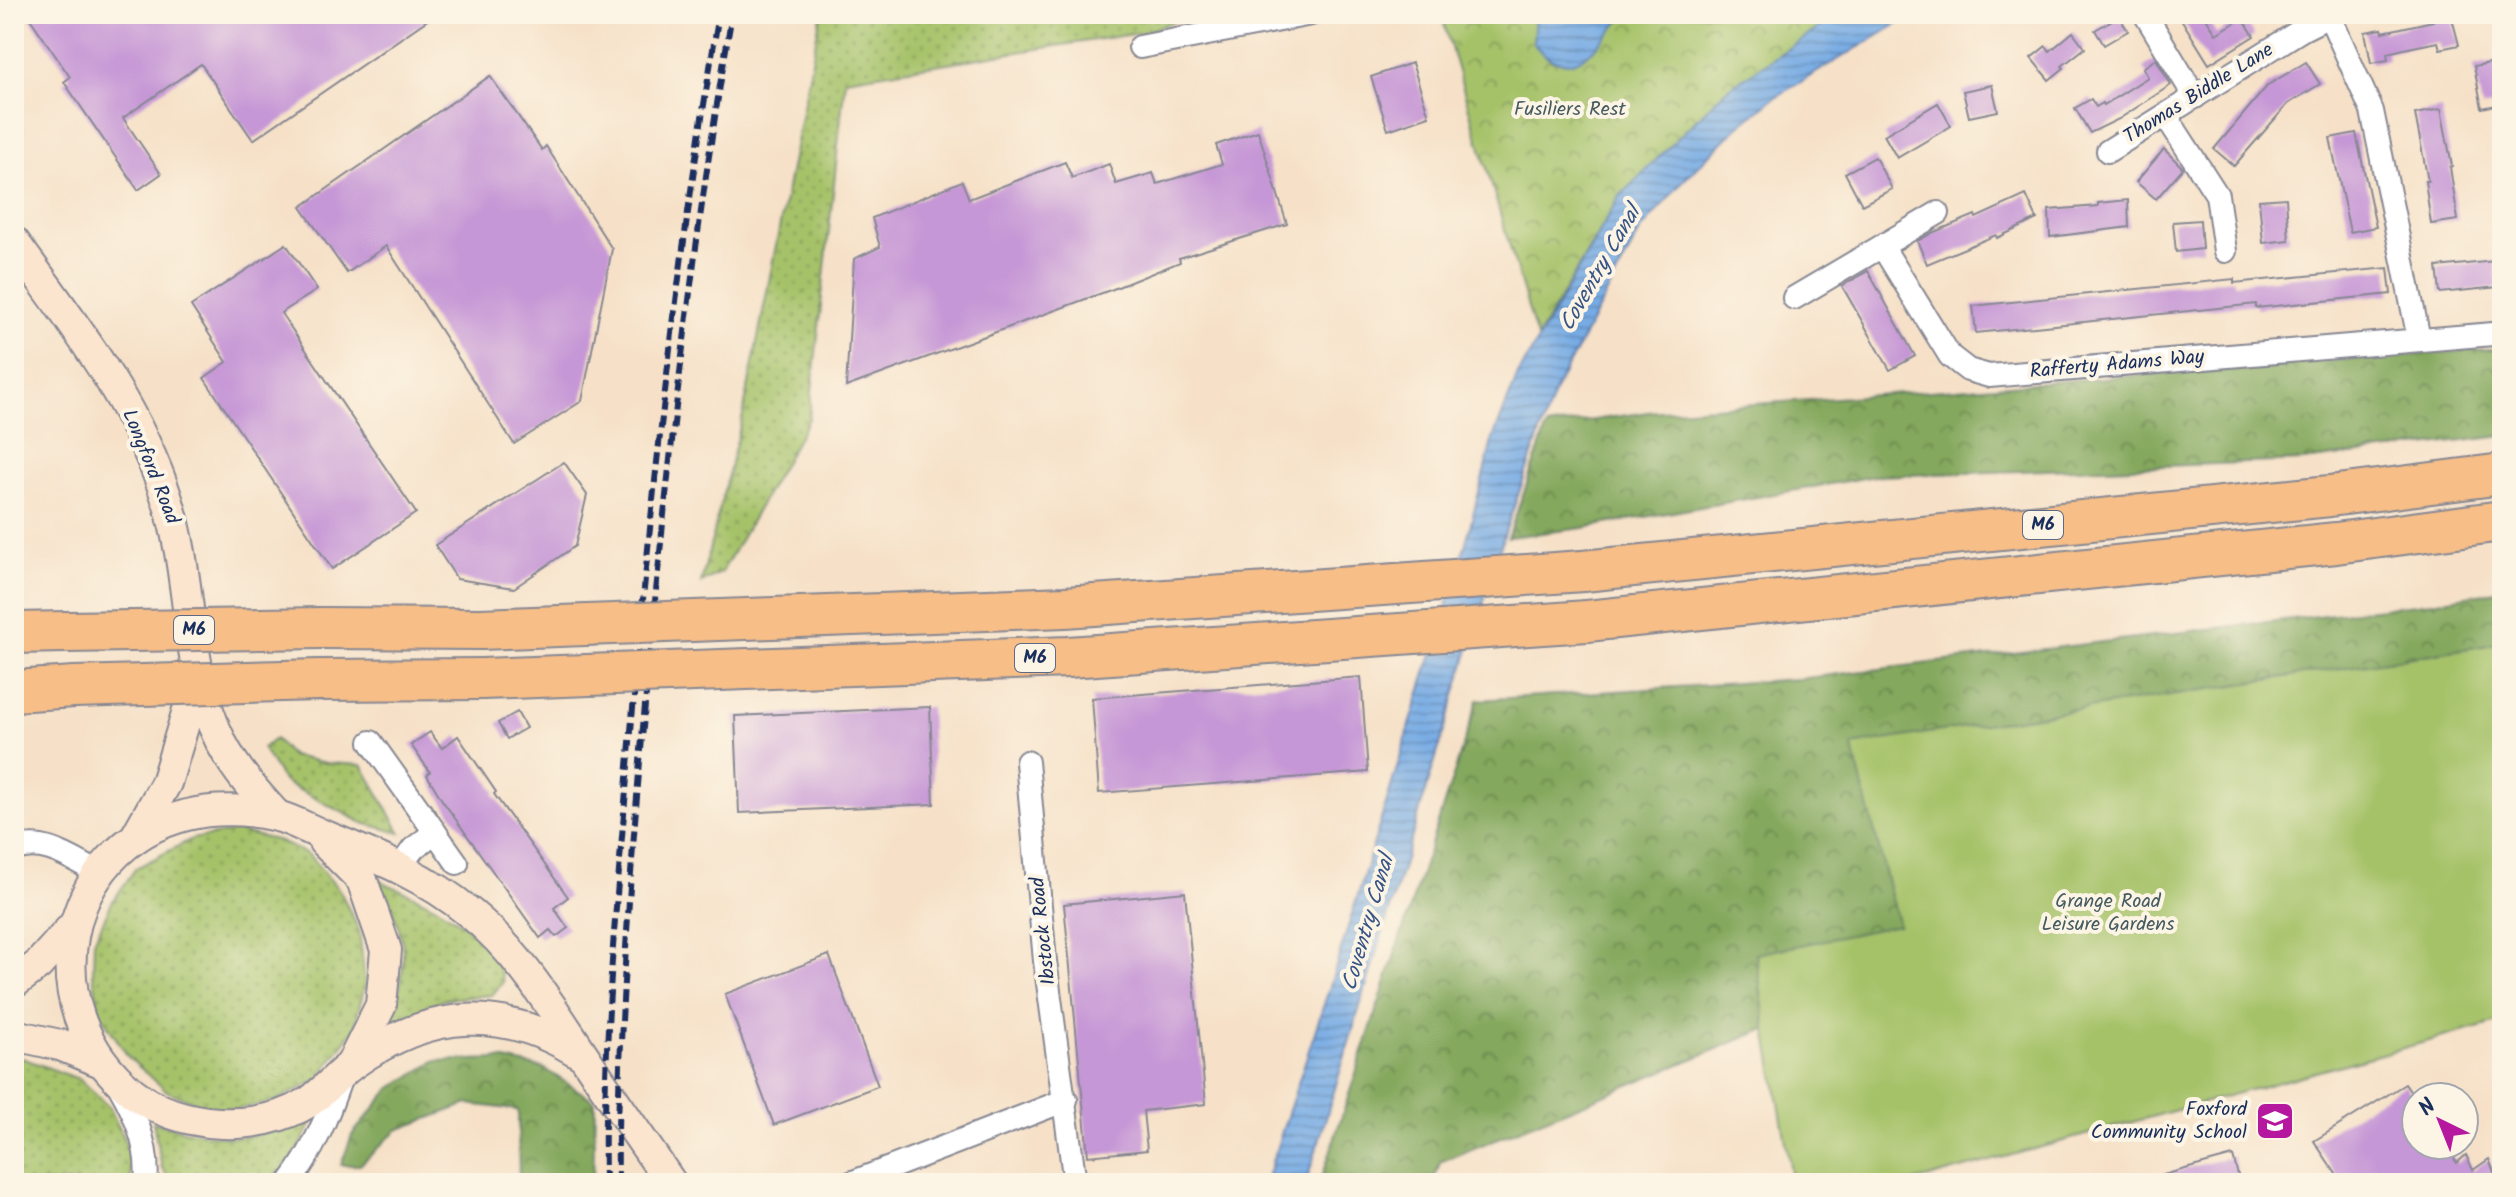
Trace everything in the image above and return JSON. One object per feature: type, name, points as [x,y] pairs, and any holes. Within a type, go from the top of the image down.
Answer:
[{"type":"highway","name":"M6","points":[[14,633],[481,629],[1065,607],[1583,571],[2330,496],[2502,474]]},
{"type":"highway","name":"M6","points":[[14,691],[319,680],[482,679],[1068,657],[1587,621],[2336,543],[2502,521]]},
{"type":"main road","name":"Longford Road","points":[[14,242],[123,399],[147,449],[168,502],[183,561],[198,677],[221,743],[247,783],[277,816]]},
{"type":"main road","name":"Longford Road","points":[[198,677],[166,783],[135,838],[99,873],[83,899],[74,925],[70,984],[75,1011],[106,1067],[133,1092],[155,1106],[187,1119],[229,1125],[283,1114],[310,1101],[347,1068],[389,1040],[445,1020],[487,1019],[520,1026],[563,1043],[584,1056]]},
{"type":"main road","name":"Longford Road","points":[[135,838],[188,815],[225,810],[277,816],[400,867],[469,912],[514,955],[531,975],[584,1056]]},
{"type":"main road","name":"Longford Road","points":[[313,831],[362,880],[386,950],[381,1005],[347,1068]]},
{"type":"main road","points":[[14,983],[38,965],[74,925]]},
{"type":"main road","points":[[14,1035],[60,1045],[106,1067]]},
{"type":"main road","points":[[584,1056],[671,1183]]},
{"type":"street","points":[[1140,47],[1311,14]]},
{"type":"street","points":[[2145,14],[2195,97]]},
{"type":"street","points":[[2331,15],[2372,111],[2419,339]]},
{"type":"street","name":"Thomas Biddle Lane","points":[[2108,151],[2331,15]]},
{"type":"street","points":[[2166,116],[2217,195],[2225,251]]},
{"type":"street","points":[[1794,298],[1938,213]]},
{"type":"street","name":"Rafferty Adams Way","points":[[1882,246],[1950,356],[1968,370],[1989,376],[2493,334]]},
{"type":"street","points":[[371,742],[457,863]]},
{"type":"street","name":"Ibstock Road","points":[[1027,762],[1045,961],[1075,1183]]},
{"type":"street","points":[[400,867],[413,849],[435,832]]},
{"type":"street","points":[[14,850],[32,845],[51,848],[99,873]]},
{"type":"street","points":[[106,1067],[139,1126],[145,1150],[146,1183]]},
{"type":"street","points":[[289,1183],[318,1138],[347,1068]]},
{"type":"street","points":[[851,1183],[1066,1100]]},
{"type":"green space","points":[[821,14],[1192,14],[1146,32],[845,79],[809,419],[722,572],[701,583],[743,415]]},
{"type":"green space","name":"Fusiliers Rest","points":[[1441,14],[1840,14],[1726,90],[1620,196],[1537,338]]},
{"type":"green space","points":[[2502,348],[2502,436],[2303,461],[1875,476],[1583,528],[1508,537],[1547,427],[1648,412]]},
{"type":"green space","points":[[2502,590],[2502,643],[1853,745],[1899,926],[1756,954],[1766,1029],[1442,1161],[1432,1183],[1320,1183],[1478,700],[1798,679],[2432,602]]},
{"type":"green space","name":"Grange Road Leisure Gardens","points":[[2502,643],[2502,1021],[1910,1183],[1793,1183],[1756,954],[1899,925],[1852,745]]},
{"type":"green space","points":[[275,739],[291,756],[326,763],[362,765],[401,833],[363,823],[284,782],[262,748]]},
{"type":"green space","points":[[237,831],[275,840],[308,854],[340,891],[359,930],[365,984],[354,1030],[316,1081],[274,1102],[222,1112],[168,1092],[129,1058],[99,1012],[93,973],[94,941],[112,902],[136,868],[192,839]]},
{"type":"green space","points":[[378,880],[435,906],[471,931],[486,946],[497,963],[503,982],[492,995],[446,999],[388,1024],[400,984],[403,950],[395,918]]},
{"type":"green space","points":[[22,1058],[79,1079],[110,1108],[129,1151],[131,1183],[14,1183],[14,1059]]},
{"type":"green space","points":[[500,1059],[543,1068],[595,1101],[593,1183],[519,1183],[518,1110],[468,1104],[397,1130],[360,1165],[341,1165],[352,1135],[390,1089],[435,1061]]},
{"type":"green space","points":[[316,1114],[290,1162],[265,1182],[248,1184],[172,1183],[162,1168],[153,1122],[198,1133],[235,1137],[273,1131]]},
{"type":"water","points":[[1535,14],[1626,14],[1584,57],[1572,62],[1560,62],[1547,56],[1533,43]]},
{"type":"water","name":"Coventry Canal","points":[[1840,14],[1914,14],[1774,98],[1738,127],[1683,181],[1641,230],[1556,388],[1505,532],[1306,1183],[1265,1183],[1329,989],[1465,546],[1492,441],[1518,375],[1620,196],[1726,90]]},
{"type":"building","points":[[27,14],[436,14],[253,140],[201,64],[123,118],[161,174],[138,190],[64,82],[70,77]]},
{"type":"building","points":[[2178,14],[2204,14],[2216,34],[2243,18],[2254,36],[2209,64]]},
{"type":"building","points":[[2431,14],[2451,14],[2459,45],[2440,49],[2438,42],[2413,47],[2387,53],[2388,60],[2371,63],[2365,32],[2382,29],[2383,32],[2433,21]]},
{"type":"building","points":[[2119,16],[2128,31],[2104,45],[2095,30]]},
{"type":"building","points":[[2073,32],[2085,48],[2049,80],[2031,58],[2046,46],[2050,51]]},
{"type":"building","points":[[2156,59],[2171,85],[2119,119],[2090,133],[2075,108],[2091,99],[2096,107],[2104,105],[2148,77],[2143,68]]},
{"type":"building","points":[[2306,62],[2320,84],[2288,104],[2234,166],[2214,149],[2268,85]]},
{"type":"building","points":[[2495,62],[2502,104],[2482,108],[2474,66]]},
{"type":"building","points":[[1412,63],[1429,116],[1388,130],[1371,77]]},
{"type":"building","points":[[490,76],[542,150],[546,146],[612,249],[582,401],[514,444],[386,246],[347,273],[301,207]]},
{"type":"building","points":[[1992,85],[1998,111],[1969,117],[1963,91]]},
{"type":"building","points":[[1938,103],[1951,126],[1897,158],[1884,135]]},
{"type":"building","points":[[2441,109],[2458,220],[2431,224],[2425,181],[2428,181],[2415,114]]},
{"type":"building","points":[[1258,131],[1287,224],[1179,258],[1180,262],[1113,289],[846,387],[854,259],[880,247],[872,218],[962,181],[969,199],[1065,162],[1072,178],[1109,164],[1116,184],[1153,173],[1157,184],[1222,164],[1216,145]]},
{"type":"building","points":[[2356,133],[2376,227],[2350,232],[2330,138]]},
{"type":"building","points":[[2164,149],[2183,168],[2156,199],[2136,182]]},
{"type":"building","points":[[1875,157],[1892,189],[1862,205],[1845,173]]},
{"type":"building","points":[[2026,195],[2037,219],[1997,238],[1996,235],[1927,264],[1917,241]]},
{"type":"building","points":[[2286,198],[2289,240],[2263,243],[2259,200]]},
{"type":"building","points":[[2128,200],[2129,227],[2050,237],[2049,210]]},
{"type":"building","points":[[2200,220],[2202,249],[2176,252],[2173,222]]},
{"type":"building","points":[[286,244],[317,290],[281,313],[416,513],[332,569],[204,378],[227,362],[191,306]]},
{"type":"building","points":[[2495,261],[2498,287],[2440,293],[2437,267]]},
{"type":"building","points":[[2388,268],[2391,294],[2256,308],[2256,304],[1976,333],[1973,306],[2234,279],[2234,283]]},
{"type":"building","points":[[1868,271],[1915,356],[1890,370],[1842,286]]},
{"type":"building","points":[[564,462],[587,495],[575,546],[514,588],[457,579],[435,545]]},
{"type":"building","points":[[1361,677],[1368,772],[1099,793],[1092,698]]},
{"type":"building","points":[[930,707],[934,804],[739,813],[735,716]]},
{"type":"building","points":[[517,712],[526,728],[507,739],[498,723]]},
{"type":"building","points":[[430,732],[442,748],[458,736],[496,792],[494,794],[568,897],[554,908],[568,928],[556,937],[550,930],[540,938],[442,800],[427,775],[430,772],[411,745]]},
{"type":"building","points":[[1185,892],[1206,1104],[1143,1111],[1147,1150],[1088,1156],[1064,904]]},
{"type":"building","points":[[829,955],[878,1086],[774,1125],[725,994]]},
{"type":"building","points":[[2400,1087],[2400,1161],[2469,1161],[2473,1170],[2489,1159],[2498,1183],[2364,1183],[2361,1176],[2350,1183],[2342,1183],[2314,1141]]},
{"type":"building","name":"Foxford Community School","points":[[2233,1156],[2240,1183],[2152,1183],[2152,1178]]},
{"type":"railway","points":[[605,1183],[610,998],[642,613],[662,413],[688,213],[719,14]]},
{"type":"railway","points":[[618,1183],[625,957],[650,651],[685,332],[732,14]]},
{"type":"place","name":"Foxford Community School","points":[[2275,1121]]}]
